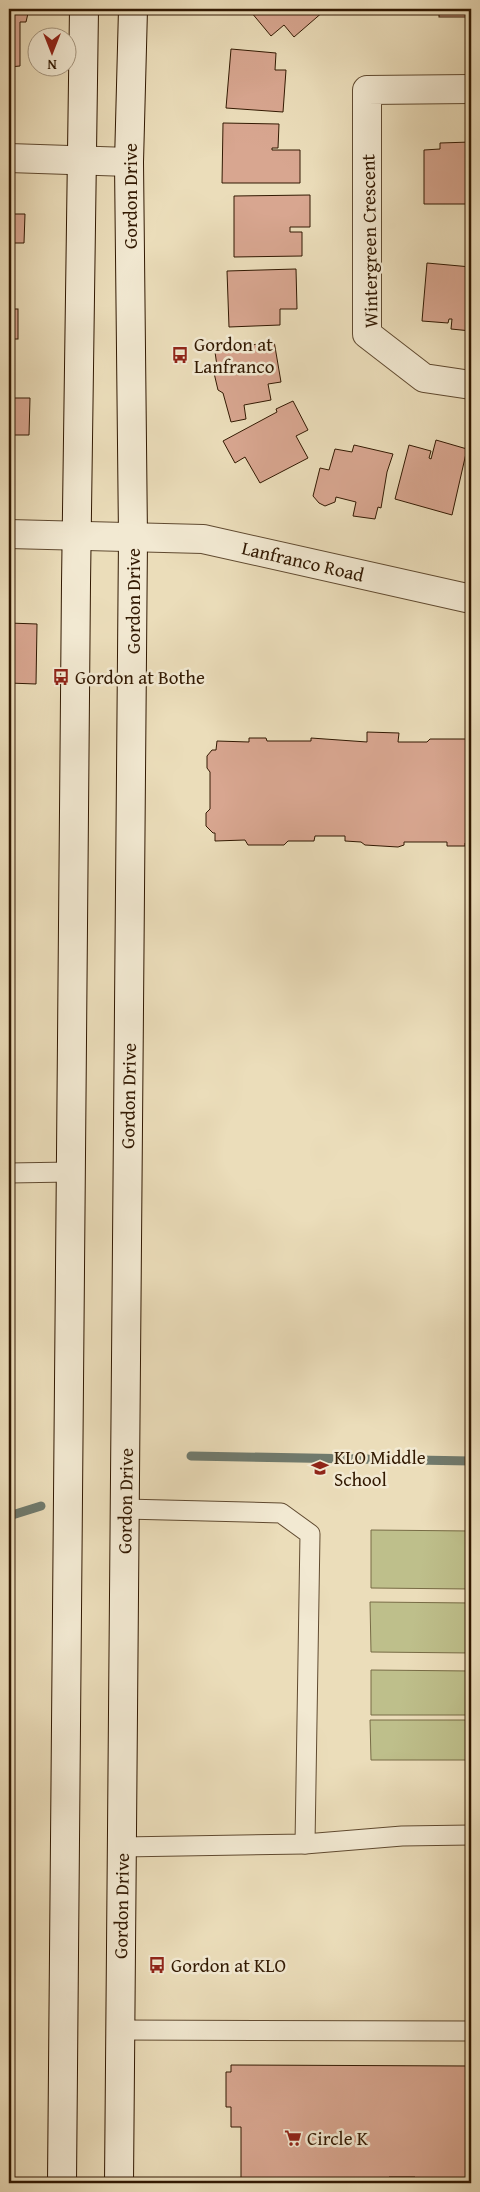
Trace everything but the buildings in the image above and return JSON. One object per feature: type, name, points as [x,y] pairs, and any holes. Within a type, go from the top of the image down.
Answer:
[{"type":"main road","points":[[62,2183],[76,536],[84,9]]},
{"type":"main road","name":"Gordon Drive","points":[[119,2183],[133,538],[129,162],[133,9]]},
{"type":"main road","name":"Wintergreen Crescent","points":[[471,89],[367,90],[367,334],[424,378],[471,384]]},
{"type":"main road","points":[[9,158],[129,162]]},
{"type":"main road","name":"Lanfranco Road","points":[[9,534],[203,539],[471,599]]},
{"type":"lane","points":[[9,1173],[71,1172]]},
{"type":"lane","points":[[125,1509],[281,1513],[310,1534],[304,1844]]},
{"type":"lane","points":[[122,1847],[304,1844],[402,1836],[471,1835]]},
{"type":"lane","points":[[120,2030],[471,2031]]},
{"type":"green space","points":[[371,1530],[471,1531],[471,1589],[371,1588]]},
{"type":"green space","points":[[370,1602],[471,1603],[471,1653],[371,1652]]},
{"type":"green space","points":[[371,1670],[471,1671],[471,1715],[371,1715]]},
{"type":"green space","points":[[370,1720],[471,1720],[471,1760],[371,1760]]},
{"type":"waterway","points":[[191,1456],[471,1461]]},
{"type":"waterway","points":[[9,1516],[41,1506]]},
{"type":"place","name":"Gordon at Lanfranco","points":[[180,355]]},
{"type":"place","name":"Gordon at Bothe","points":[[61,677]]},
{"type":"place","name":"KLO Middle School","points":[[320,1468]]},
{"type":"place","name":"Gordon at KLO","points":[[157,1965]]},
{"type":"place","name":"Circle K","points":[[293,2138]]}]
